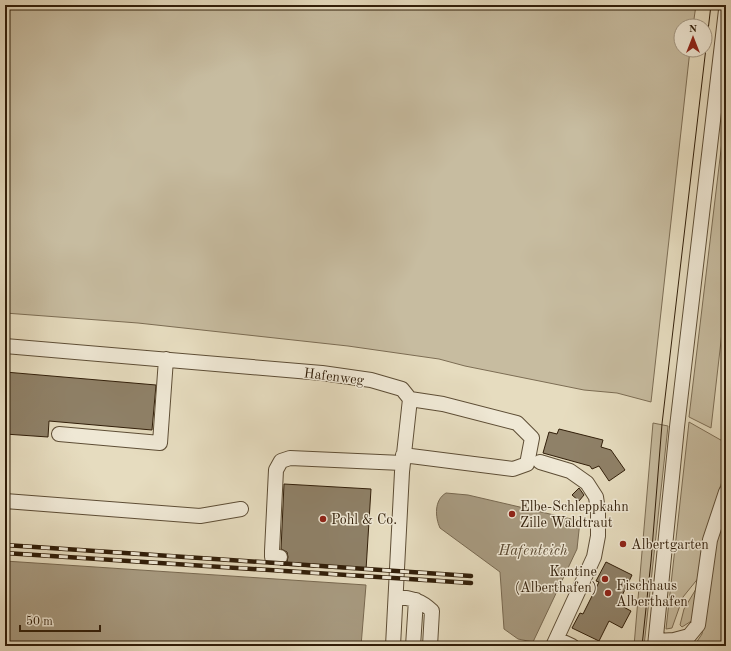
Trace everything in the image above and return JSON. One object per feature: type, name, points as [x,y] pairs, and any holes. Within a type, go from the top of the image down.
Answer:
[{"type":"street","points":[[726,10],[677,427],[655,643],[689,636],[698,625],[710,540],[726,492]]},
{"type":"street","name":"Hafenweg","points":[[5,346],[322,373],[371,380],[402,389],[410,399]]},
{"type":"street","points":[[59,434],[160,443],[166,359]]},
{"type":"street","points":[[280,557],[272,557],[272,551],[276,470],[281,461],[290,458],[403,459],[513,469],[527,464],[532,438],[517,423],[443,404],[410,399],[403,459],[393,646]]},
{"type":"street","points":[[540,462],[570,471],[587,483],[596,497],[598,511],[598,536],[594,557],[555,642],[572,646]]},
{"type":"street","points":[[5,501],[200,516],[241,509]]},
{"type":"street","points":[[396,597],[416,600],[424,603],[432,611],[430,646]]},
{"type":"street","points":[[413,646],[416,600]]},
{"type":"shaded area","points":[[5,5],[696,5],[694,18],[673,18],[673,58],[689,58],[651,402],[617,393],[584,390],[465,366],[439,359],[348,346],[138,323],[5,313]]},
{"type":"shaded area","points":[[726,108],[726,315],[724,315],[711,428],[689,417]]},
{"type":"shaded area","points":[[689,422],[726,443],[726,469],[707,528],[700,576],[683,597],[672,628],[666,629]]},
{"type":"shaded area","points":[[653,423],[668,426],[644,646],[634,646]]},
{"type":"shaded area","points":[[726,515],[726,646],[694,646],[702,634],[718,533]]},
{"type":"shaded area","points":[[699,584],[693,620],[682,627],[680,625],[684,609]]},
{"type":"water","name":"Hafenteich","points":[[446,493],[468,495],[580,521],[577,549],[533,642],[518,639],[504,629],[500,572],[440,528],[437,519],[437,509],[439,500]]},
{"type":"water","points":[[5,561],[366,585],[361,646],[5,646]]},
{"type":"building","points":[[5,372],[156,385],[152,430],[49,421],[48,437],[5,434]]},
{"type":"building","points":[[559,429],[603,440],[601,447],[611,450],[625,470],[609,481],[599,466],[592,469],[590,466],[543,453],[549,432],[557,434]]},
{"type":"building","name":"Pohl & Co.","points":[[284,484],[371,489],[366,570],[280,565],[287,562],[288,557],[287,552],[281,549]]},
{"type":"building","points":[[579,488],[584,495],[579,501],[572,495]]},
{"type":"building","name":"Fischhaus Alberthafen","points":[[606,562],[632,575],[618,604],[631,611],[622,628],[609,621],[599,641],[572,628],[580,613],[583,614],[599,582],[596,581]]},
{"type":"tram line","points":[[642,646],[651,561],[662,424],[711,5]]},
{"type":"railway","points":[[5,545],[471,576]]},
{"type":"railway","points":[[5,553],[471,583]]},
{"type":"place","name":"Elbe-Schleppkahn Zille Waldtraut","points":[[512,514]]},
{"type":"place","name":"Pohl & Co.","points":[[323,519]]},
{"type":"place","name":"Albertgarten","points":[[623,544]]},
{"type":"place","name":"Kantine (Alberthafen)","points":[[605,579]]},
{"type":"place","name":"Fischhaus Alberthafen","points":[[608,593]]}]
